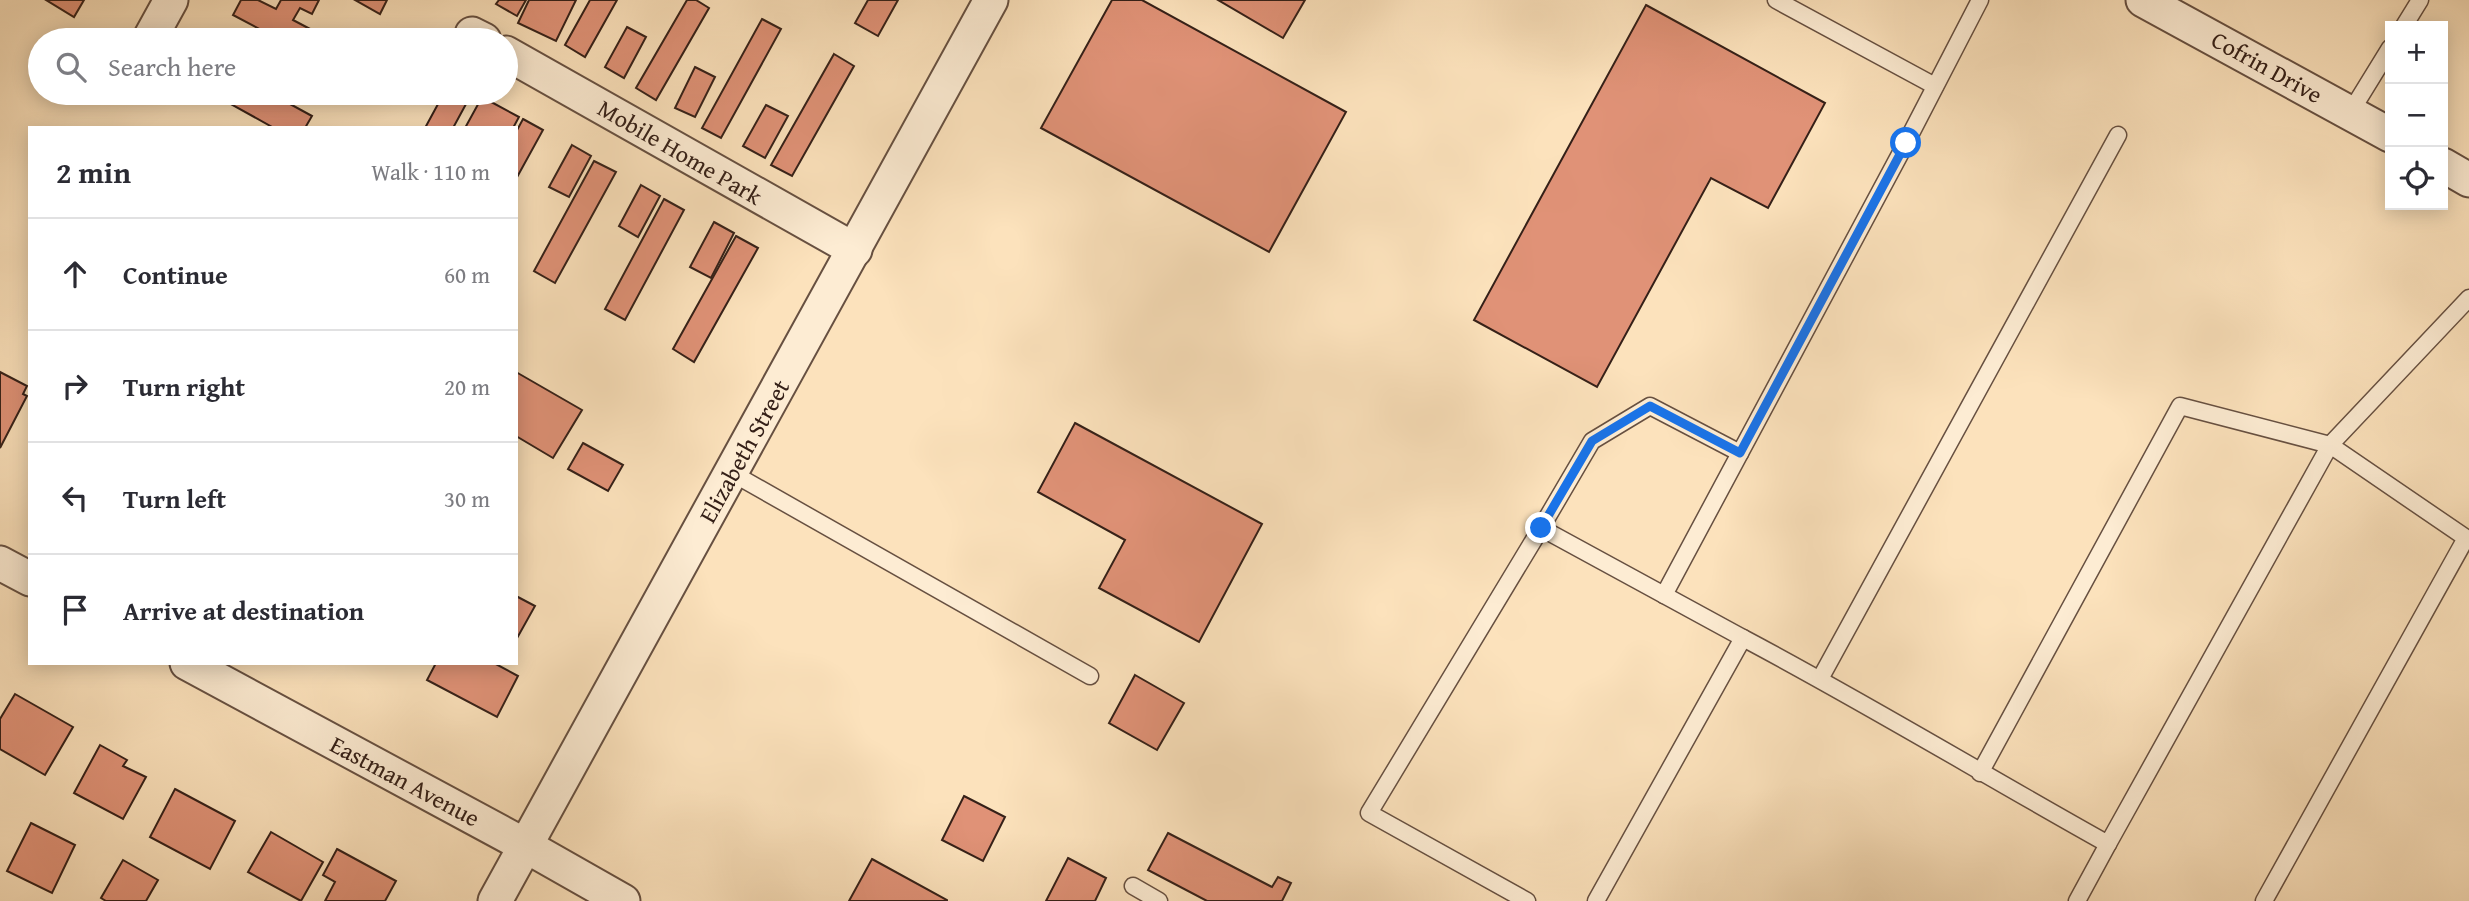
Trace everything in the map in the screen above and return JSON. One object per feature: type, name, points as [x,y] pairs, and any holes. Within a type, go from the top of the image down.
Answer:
[{"type":"street","points":[[156,28],[171,0]]},
{"type":"street","name":"Elizabeth Street","points":[[495,901],[991,0]]},
{"type":"street","name":"Cofrin Drive","points":[[2143,0],[2385,132]]},
{"type":"street","name":"Mobile Home Park","points":[[518,60],[855,250]]},
{"type":"street","points":[[2448,168],[2469,180]]},
{"type":"street","points":[[0,563],[28,578]]},
{"type":"street","name":"Eastman Avenue","points":[[191,665],[623,901]]},
{"type":"lane","points":[[1776,0],[1935,86]]},
{"type":"lane","points":[[1664,595],[1980,0]]},
{"type":"lane","points":[[2407,21],[2420,0]]},
{"type":"lane","points":[[2350,113],[2385,56]]},
{"type":"lane","points":[[1820,679],[2118,135]]},
{"type":"lane","points":[[2077,901],[2330,445],[2469,298]]},
{"type":"lane","points":[[1980,773],[2180,405],[2330,445],[2466,538],[2264,901]]},
{"type":"lane","points":[[1527,901],[1369,813],[1592,441],[1650,406],[1740,453]]},
{"type":"lane","points":[[732,473],[1090,676]]},
{"type":"lane","points":[[1541,528],[1820,679],[2108,844]]},
{"type":"lane","points":[[1596,901],[1743,638]]},
{"type":"lane","points":[[1133,886],[1159,901]]},
{"type":"building","points":[[46,0],[84,0],[74,17]]},
{"type":"building","points":[[241,0],[258,0],[276,9],[281,0],[319,0],[312,14],[300,8],[293,20],[308,28],[257,28],[233,15]]},
{"type":"building","points":[[355,0],[387,0],[380,14]]},
{"type":"building","points":[[499,0],[526,0],[517,16],[496,4]]},
{"type":"building","points":[[529,0],[576,0],[556,41],[518,23]]},
{"type":"building","points":[[590,0],[617,0],[585,57],[565,45]]},
{"type":"building","points":[[687,0],[696,0],[709,8],[656,100],[636,88]]},
{"type":"building","points":[[868,0],[898,0],[878,36],[855,23]]},
{"type":"building","points":[[1112,0],[1142,0],[1346,112],[1269,252],[1041,128]]},
{"type":"building","points":[[1218,0],[1305,0],[1283,38]]},
{"type":"building","points":[[1646,5],[1825,103],[1768,208],[1711,178],[1597,387],[1474,320]]},
{"type":"building","points":[[762,19],[781,29],[721,138],[702,128]]},
{"type":"building","points":[[627,27],[646,37],[624,78],[605,67]]},
{"type":"building","points":[[834,54],[854,66],[792,176],[771,165]]},
{"type":"building","points":[[695,67],[715,77],[695,117],[675,108]]},
{"type":"building","points":[[233,105],[292,105],[312,116],[306,126],[270,126]]},
{"type":"building","points":[[437,105],[465,105],[454,126],[426,126]]},
{"type":"building","points":[[478,105],[497,105],[519,117],[514,126],[466,126]]},
{"type":"building","points":[[766,105],[788,116],[765,158],[743,146]]},
{"type":"building","points":[[523,119],[543,130],[518,175],[518,128]]},
{"type":"building","points":[[572,145],[591,156],[569,197],[549,187]]},
{"type":"building","points":[[594,161],[616,172],[555,283],[534,271]]},
{"type":"building","points":[[641,185],[660,196],[638,237],[619,226]]},
{"type":"building","points":[[664,199],[684,210],[625,320],[605,309]]},
{"type":"building","points":[[714,222],[734,233],[711,278],[690,267]]},
{"type":"building","points":[[736,236],[758,248],[694,362],[673,349]]},
{"type":"building","points":[[0,372],[27,386],[23,394],[27,396],[0,448]]},
{"type":"building","points":[[518,373],[582,410],[553,458],[518,437]]},
{"type":"building","points":[[1075,423],[1262,524],[1199,642],[1099,588],[1125,540],[1038,492]]},
{"type":"building","points":[[583,443],[623,465],[608,491],[568,469]]},
{"type":"building","points":[[518,597],[535,606],[518,636]]},
{"type":"building","points":[[435,665],[498,665],[518,676],[497,717],[427,680]]},
{"type":"building","points":[[1135,675],[1184,703],[1157,750],[1109,723]]},
{"type":"building","points":[[15,694],[73,727],[45,775],[0,749],[0,719]]},
{"type":"building","points":[[100,745],[127,760],[123,766],[146,777],[123,819],[74,793]]},
{"type":"building","points":[[175,789],[235,821],[210,869],[150,837]]},
{"type":"building","points":[[964,796],[1005,817],[983,861],[942,840]]},
{"type":"building","points":[[31,823],[75,845],[52,893],[7,871]]},
{"type":"building","points":[[271,832],[323,862],[301,901],[248,872]]},
{"type":"building","points":[[1168,833],[1272,887],[1278,877],[1291,883],[1282,901],[1207,901],[1148,870]]},
{"type":"building","points":[[337,849],[396,881],[385,901],[325,901],[335,882],[323,875]]},
{"type":"building","points":[[1068,858],[1106,878],[1095,901],[1046,901]]},
{"type":"building","points":[[872,859],[947,900],[947,901],[849,901]]},
{"type":"building","points":[[123,860],[158,880],[146,901],[106,901],[101,898]]},
{"type":"route","points":[[1541,528],[1592,441],[1650,406],[1740,453],[1906,143]]}]
